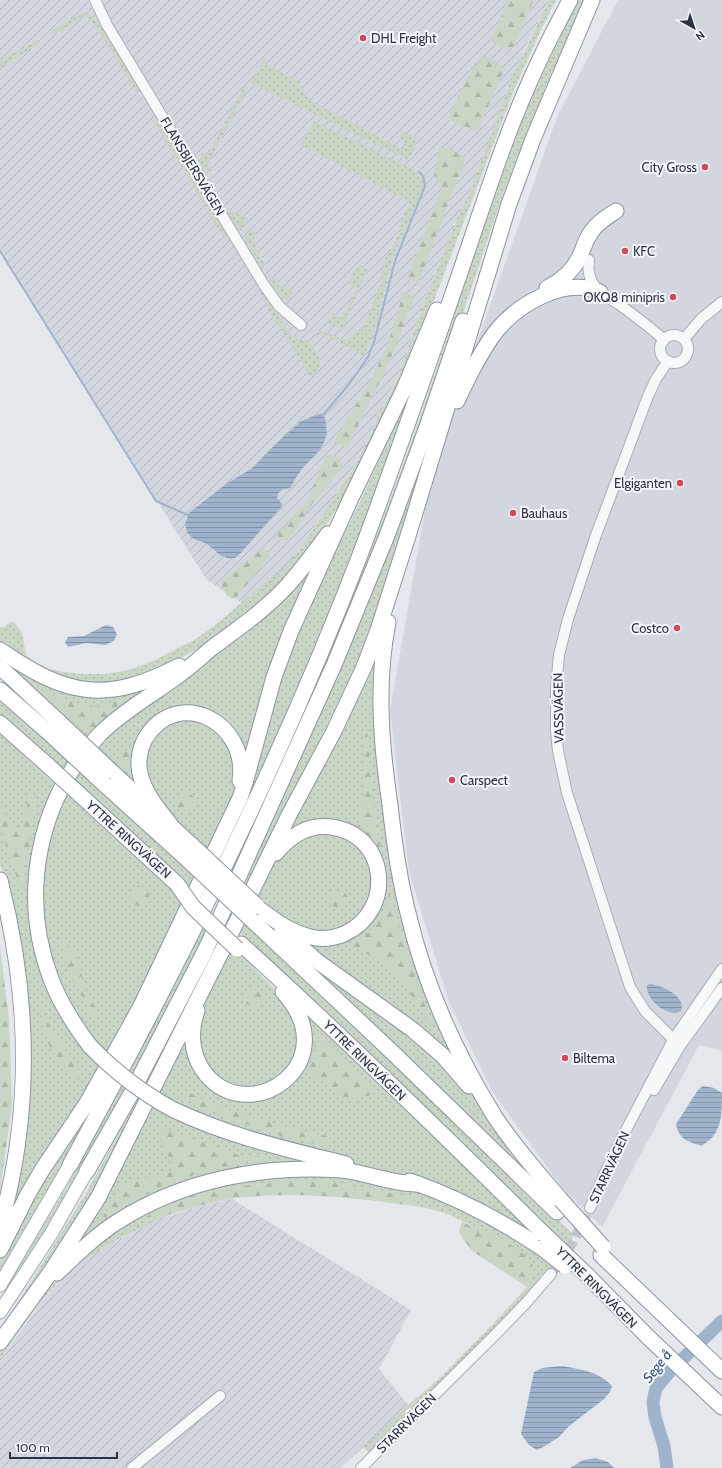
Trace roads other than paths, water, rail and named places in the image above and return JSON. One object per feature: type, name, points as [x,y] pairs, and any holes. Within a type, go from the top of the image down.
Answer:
[{"type":"highway","points":[[70,1166],[187,946],[245,826],[302,697],[352,575],[393,467],[486,195],[509,133],[540,58],[570,0]]},
{"type":"highway","points":[[0,1343],[50,1273],[98,1198],[220,956],[254,911],[289,815],[334,731],[364,667],[378,630],[424,485],[518,179],[591,0]]},
{"type":"highway","points":[[87,1171],[131,1094],[205,951],[337,659],[374,570],[428,424],[521,153],[558,65],[591,0]]},
{"type":"highway","points":[[0,1250],[28,1194],[42,1170],[90,1098],[141,1006],[226,826],[245,783],[282,654],[302,606],[426,340],[460,247],[486,195]]},
{"type":"highway","points":[[496,1117],[468,1071],[444,1023],[419,954],[408,914],[399,872],[384,758],[381,716],[383,656],[394,594],[431,471],[436,443],[480,354],[494,334],[516,308],[527,299],[553,285],[568,274],[577,261],[591,231],[616,211]]},
{"type":"highway","points":[[507,319],[533,301],[548,293],[562,289],[579,287],[600,292]]},
{"type":"highway","points":[[352,498],[318,548],[287,586],[251,618],[183,672],[114,722],[100,734],[84,754],[60,790],[40,846],[36,885],[36,912],[39,940],[46,966],[59,997],[79,1032],[105,1062],[156,1100],[194,1119],[245,1138],[419,1184],[447,1195],[543,1241]]},
{"type":"highway","points":[[0,650],[46,678],[82,690],[101,691],[134,686],[151,680],[212,649]]},
{"type":"highway","points":[[0,666],[111,771],[170,824]]},
{"type":"highway","name":"YTTRE RINGVÄGEN","points":[[0,690],[105,785],[193,855],[254,911],[391,1051],[559,1206]]},
{"type":"highway","points":[[193,855],[148,793],[141,778],[139,766],[142,744],[149,732],[159,722],[172,715],[185,713],[198,714],[210,718],[226,730],[234,741],[239,750],[242,767],[241,780],[226,826]]},
{"type":"highway","name":"YTTRE RINGVÄGEN","points":[[0,723],[177,884],[239,946],[278,978],[465,1155],[543,1241],[586,1279],[613,1308],[628,1318],[722,1407]]},
{"type":"highway","points":[[321,827],[337,828],[353,834],[365,844],[375,861],[379,885],[374,906],[363,922],[344,934],[326,938],[313,938],[287,928],[254,911],[274,855],[284,843],[296,834],[321,827]]},
{"type":"highway","points":[[0,880],[15,945],[23,1012],[24,1044],[22,1111],[18,1142],[8,1200],[0,1227]]},
{"type":"highway","points":[[254,911],[317,961],[403,1022],[443,1056],[496,1117],[535,1170],[559,1206],[665,1317],[722,1371]]},
{"type":"highway","points":[[220,956],[196,1015],[192,1042],[198,1063],[215,1083],[240,1094],[264,1092],[275,1088],[287,1079],[297,1067],[305,1043],[304,1028],[299,1016],[289,1000],[239,946]]},
{"type":"highway","points":[[0,1343],[57,1273],[94,1239],[116,1222],[135,1211],[178,1191],[235,1176],[267,1171],[302,1169],[343,1170],[398,1182],[419,1184]]},
{"type":"main road","points":[[0,1285],[70,1166]]},
{"type":"main road","points":[[0,1312],[51,1234],[87,1171]]},
{"type":"street","name":"FLANSBJERSVÄGEN","points":[[95,0],[107,25],[264,285],[279,306],[301,325]]},
{"type":"street","points":[[589,260],[589,274],[592,282],[600,292],[625,309],[664,340]]},
{"type":"street","points":[[684,339],[701,319],[722,302]]},
{"type":"street","points":[[675,335],[684,339],[688,348],[685,358],[682,361],[676,363],[668,361],[663,357],[661,346],[664,340],[675,335]]},
{"type":"street","name":"VASSVÄGEN","points":[[668,361],[656,379],[648,396],[586,565],[568,619],[557,668],[556,710],[558,750],[567,793],[625,974],[633,994],[645,1012],[676,1043]]},
{"type":"street","name":"STARRVÄGEN","points":[[722,969],[676,1043],[655,1073],[617,1148],[590,1208],[661,1076],[676,1043],[722,988]]},
{"type":"street","points":[[707,991],[715,997]]},
{"type":"street","name":"STARRVÄGEN","points":[[361,1468],[498,1333],[552,1274]]},
{"type":"street","points":[[132,1468],[220,1396]]},
{"type":"water","points":[[322,413],[326,420],[327,432],[320,450],[300,471],[290,488],[283,489],[278,493],[277,498],[283,505],[239,555],[235,558],[227,558],[220,555],[207,544],[192,538],[187,532],[185,524],[189,513],[226,484],[254,467],[301,421]]},
{"type":"water","points":[[106,625],[113,627],[117,634],[114,641],[105,645],[86,643],[68,647],[65,642],[68,637],[84,636]]},
{"type":"water","points":[[650,984],[667,989],[677,997],[682,1006],[681,1011],[676,1013],[670,1012],[664,1010],[653,1002],[647,991],[647,985]]},
{"type":"water","points":[[703,1086],[714,1088],[722,1093],[722,1101],[721,1117],[717,1130],[708,1142],[701,1146],[682,1137],[676,1124],[698,1090]]},
{"type":"water","points":[[562,1366],[596,1374],[612,1386],[610,1392],[604,1399],[568,1427],[559,1437],[537,1450],[529,1445],[521,1434],[534,1372],[542,1368]]},
{"type":"water","points":[[596,1458],[608,1462],[614,1468],[570,1468],[583,1460]]},
{"type":"waterway","points":[[323,415],[350,383],[368,357],[374,342],[395,261],[425,186],[423,176],[419,172]]},
{"type":"waterway","points":[[0,251],[156,501],[190,516]]},
{"type":"waterway","name":"Sege å","points":[[667,1468],[664,1446],[655,1417],[653,1402],[656,1388],[670,1371],[722,1321]]},
{"type":"tunnel","points":[[551,1274],[573,1242],[590,1208]]},
{"type":"place","name":"DHL Freight","points":[[363,38]]},
{"type":"place","name":"City Gross","points":[[705,167]]},
{"type":"place","name":"KFC","points":[[625,251]]},
{"type":"place","name":"OKQ8 minipris","points":[[673,297]]},
{"type":"place","name":"Elgiganten","points":[[680,483]]},
{"type":"place","name":"Bauhaus","points":[[513,513]]},
{"type":"place","name":"Costco","points":[[677,628]]},
{"type":"place","name":"Carspect","points":[[452,780]]},
{"type":"place","name":"Biltema","points":[[565,1058]]}]
